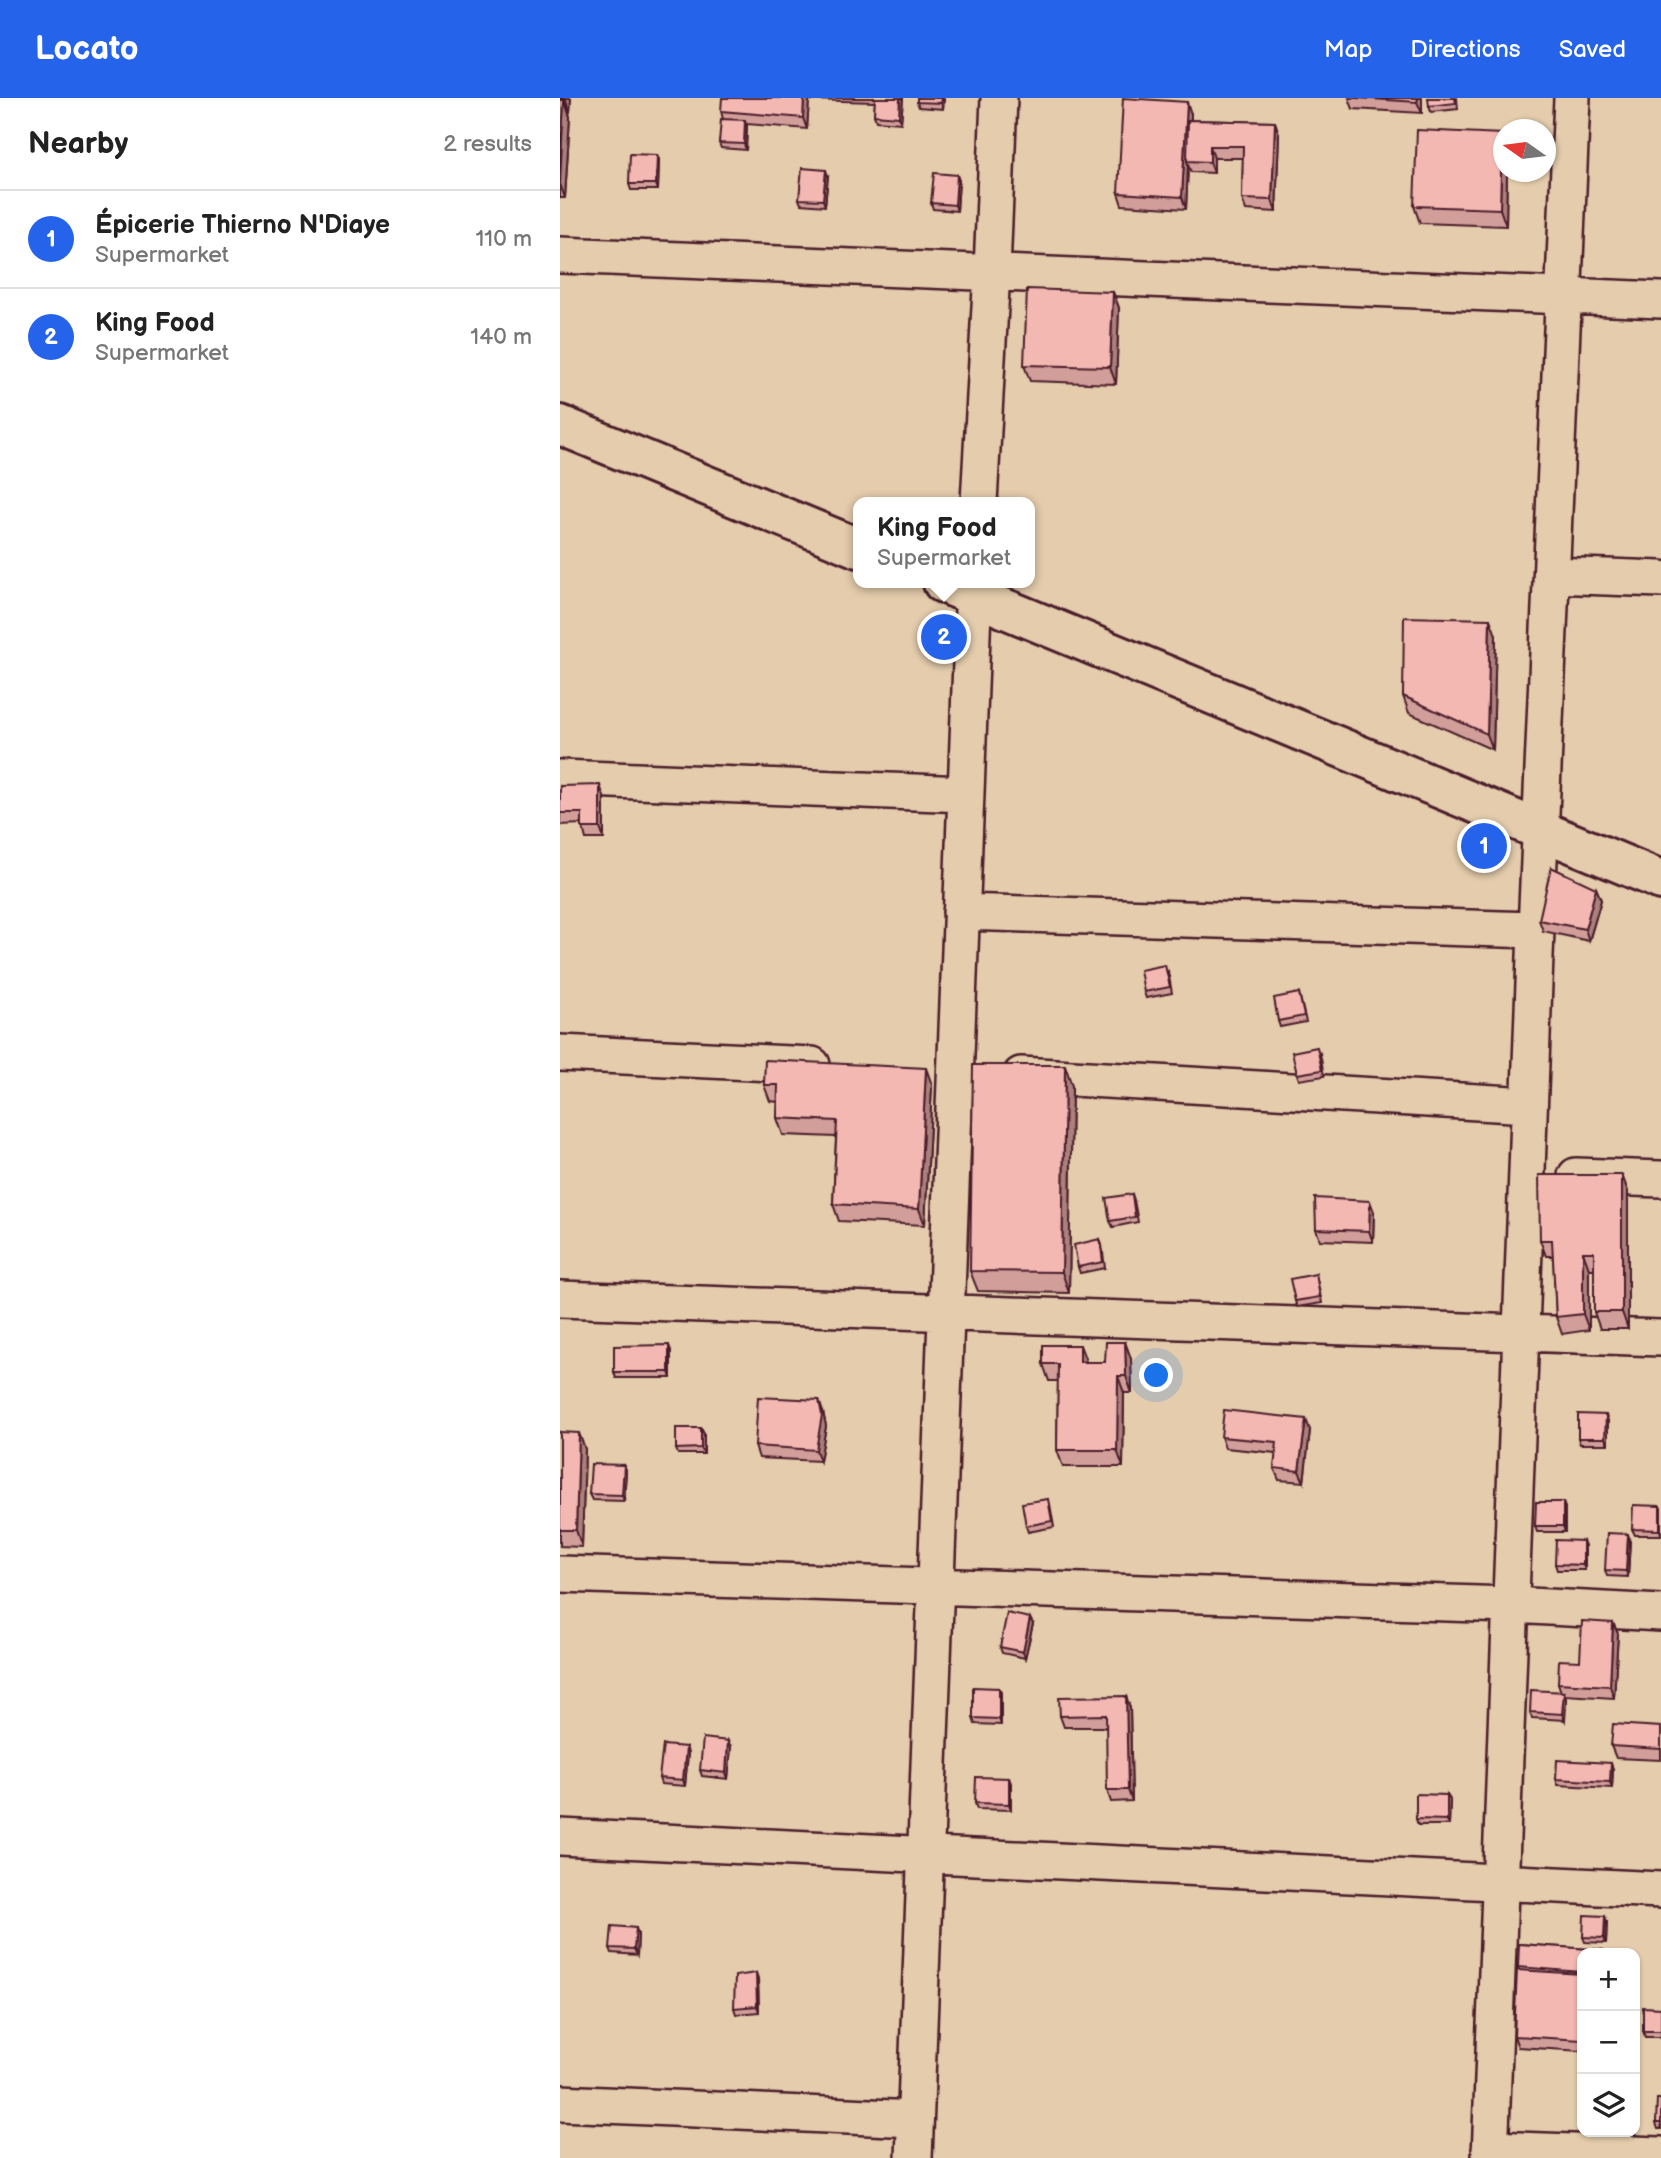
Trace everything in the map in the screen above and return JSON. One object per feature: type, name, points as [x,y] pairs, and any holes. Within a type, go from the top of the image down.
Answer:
[{"type":"street","points":[[979,497],[999,98]]},
{"type":"street","points":[[1572,98],[1529,1105],[1490,2153],[1661,2155]]},
{"type":"street","points":[[560,255],[1661,300]]},
{"type":"street","points":[[560,425],[853,546]]},
{"type":"street","points":[[1552,575],[1661,579]]},
{"type":"street","points":[[914,2158],[946,1312],[964,1073],[961,912],[966,794],[963,588]]},
{"type":"street","points":[[965,588],[1661,880]]},
{"type":"street","points":[[560,778],[966,794]]},
{"type":"street","points":[[961,912],[1536,930]]},
{"type":"street","points":[[560,1053],[846,1067]]},
{"type":"street","points":[[964,1073],[1529,1105]]},
{"type":"street","points":[[1527,1175],[1661,1179]]},
{"type":"street","points":[[560,1299],[1661,1338]]},
{"type":"street","points":[[560,1574],[1510,1605],[1661,1613]]},
{"type":"street","points":[[560,1837],[1661,1889]]},
{"type":"street","points":[[560,2103],[915,2119]]},
{"type":"building","points":[[722,98],[804,98],[803,118],[721,111]]},
{"type":"building","points":[[875,98],[900,98],[899,117],[874,115]]},
{"type":"building","points":[[917,98],[942,98],[941,103],[917,102]]},
{"type":"building","points":[[1123,98],[1187,102],[1182,197],[1118,193]]},
{"type":"building","points":[[1356,98],[1418,98],[1417,102]]},
{"type":"building","points":[[1428,98],[1455,98],[1456,103],[1429,106]]},
{"type":"building","points":[[560,100],[564,100],[560,167]]},
{"type":"building","points":[[721,119],[745,120],[744,144],[719,143]]},
{"type":"building","points":[[1188,120],[1275,122],[1272,200],[1242,199],[1243,146],[1210,146],[1210,162],[1187,161]]},
{"type":"building","points":[[1417,130],[1493,134],[1493,182],[1501,182],[1500,209],[1414,206]]},
{"type":"building","points":[[630,154],[657,155],[656,184],[629,184]]},
{"type":"building","points":[[802,168],[826,170],[823,200],[799,199]]},
{"type":"building","points":[[934,173],[957,175],[955,205],[931,203]]},
{"type":"building","points":[[1027,289],[1113,292],[1110,367],[1024,365]]},
{"type":"building","points":[[1404,617],[1490,619],[1487,734],[1403,696]]},
{"type":"building","points":[[600,785],[600,828],[582,828],[582,813],[560,813],[560,786]]},
{"type":"building","points":[[1551,867],[1596,888],[1585,929],[1539,920]]},
{"type":"building","points":[[1165,965],[1170,987],[1144,992],[1140,970]]},
{"type":"building","points":[[1299,993],[1304,1016],[1278,1021],[1274,998]]},
{"type":"building","points":[[1317,1047],[1322,1070],[1297,1074],[1292,1052]]},
{"type":"building","points":[[765,1060],[926,1068],[919,1209],[833,1204],[837,1121],[777,1118],[778,1085],[764,1085]]},
{"type":"building","points":[[973,1065],[1065,1065],[1062,1272],[970,1271]]},
{"type":"building","points":[[1539,1175],[1622,1175],[1622,1312],[1594,1312],[1594,1252],[1583,1252],[1583,1314],[1556,1317],[1552,1240],[1540,1240]]},
{"type":"building","points":[[1132,1194],[1135,1217],[1110,1221],[1106,1198]]},
{"type":"building","points":[[1315,1198],[1370,1201],[1369,1231],[1316,1229]]},
{"type":"building","points":[[1100,1239],[1103,1262],[1078,1267],[1074,1245]]},
{"type":"building","points":[[1316,1274],[1320,1297],[1295,1301],[1290,1279]]},
{"type":"building","points":[[1106,1342],[1125,1342],[1126,1376],[1118,1376],[1117,1450],[1057,1450],[1058,1364],[1043,1364],[1043,1345],[1080,1345],[1080,1362],[1105,1362]]},
{"type":"building","points":[[669,1345],[669,1372],[614,1372],[614,1346]]},
{"type":"building","points":[[758,1397],[819,1400],[822,1415],[816,1450],[755,1446]]},
{"type":"building","points":[[1224,1410],[1306,1419],[1299,1471],[1274,1468],[1277,1442],[1221,1437]]},
{"type":"building","points":[[1578,1414],[1606,1415],[1605,1438],[1578,1438]]},
{"type":"building","points":[[676,1428],[701,1428],[701,1448],[676,1449]]},
{"type":"building","points":[[560,1432],[579,1433],[576,1530],[560,1530]]},
{"type":"building","points":[[591,1464],[624,1465],[622,1495],[589,1494]]},
{"type":"building","points":[[1048,1499],[1052,1521],[1026,1526],[1022,1503]]},
{"type":"building","points":[[1536,1502],[1563,1502],[1563,1526],[1535,1526]]},
{"type":"building","points":[[1633,1505],[1660,1506],[1660,1530],[1632,1529]]},
{"type":"building","points":[[1607,1533],[1628,1534],[1626,1571],[1605,1570]]},
{"type":"building","points":[[1556,1540],[1583,1541],[1583,1565],[1555,1564]]},
{"type":"building","points":[[1007,1613],[1030,1618],[1023,1652],[1000,1647]]},
{"type":"building","points":[[1582,1621],[1613,1623],[1610,1686],[1558,1683],[1559,1660],[1580,1661]]},
{"type":"building","points":[[973,1687],[999,1688],[999,1719],[973,1718]]},
{"type":"building","points":[[1531,1690],[1564,1692],[1562,1714],[1530,1712]]},
{"type":"building","points":[[1126,1696],[1128,1790],[1107,1790],[1106,1715],[1060,1716],[1059,1697]]},
{"type":"building","points":[[1613,1724],[1661,1727],[1661,1749],[1611,1746]]},
{"type":"building","points":[[703,1738],[728,1741],[726,1773],[700,1770]]},
{"type":"building","points":[[663,1745],[686,1747],[683,1780],[659,1778]]},
{"type":"building","points":[[1557,1760],[1611,1763],[1610,1782],[1556,1779]]},
{"type":"building","points":[[976,1777],[1009,1778],[1009,1804],[975,1803]]},
{"type":"building","points":[[1416,1794],[1447,1795],[1447,1820],[1416,1819]]},
{"type":"building","points":[[1584,1915],[1605,1916],[1604,1938],[1583,1937]]},
{"type":"building","points":[[612,1926],[636,1928],[634,1949],[610,1948]]},
{"type":"building","points":[[1519,1944],[1577,1948],[1577,1972],[1518,1967]]},
{"type":"building","points":[[1517,1970],[1577,1974],[1577,2040],[1514,2036]]},
{"type":"building","points":[[756,1973],[757,2006],[734,2008],[735,1976]]},
{"type":"building","points":[[1643,2007],[1661,2008],[1661,2031],[1643,2031]]},
{"type":"building","points":[[1657,2099],[1661,2099],[1661,2123],[1656,2123]]},
{"type":"place","name":"King Food","points":[[944,637]]},
{"type":"place","name":"Épicerie Thierno N'Diaye","points":[[1484,846]]}]
